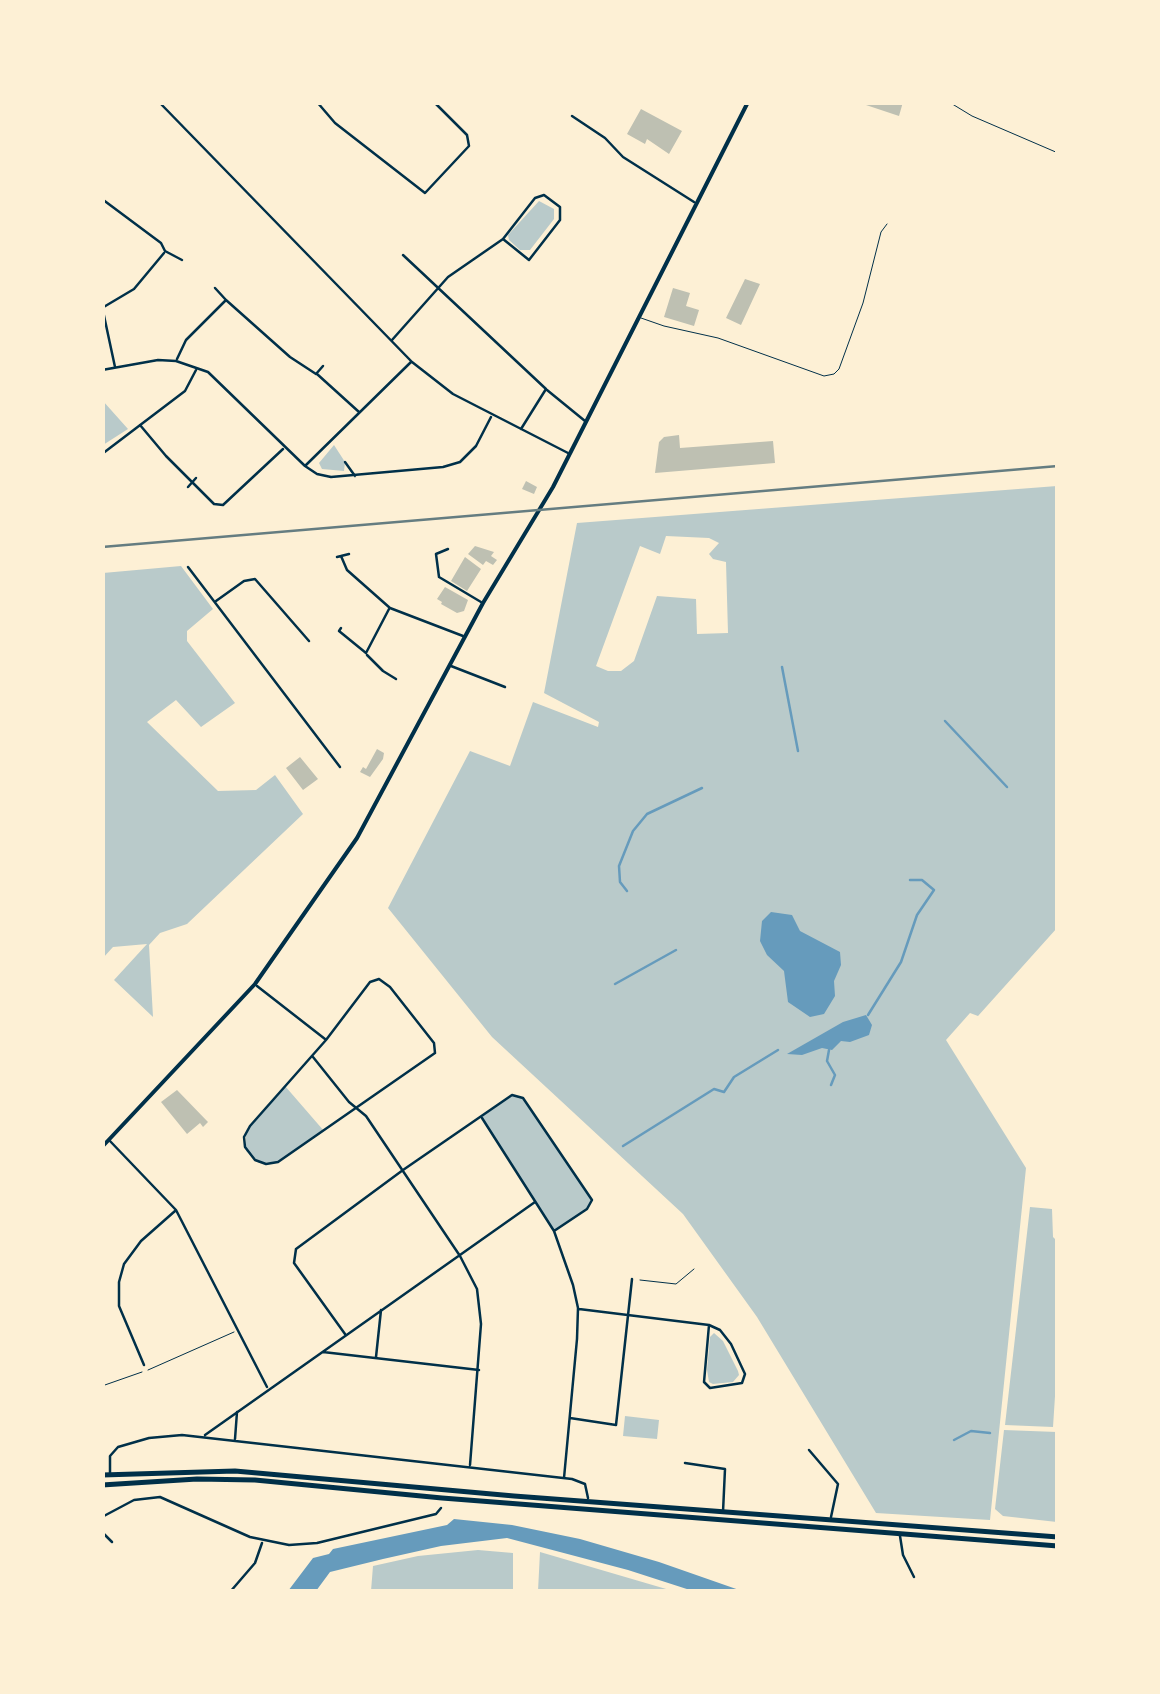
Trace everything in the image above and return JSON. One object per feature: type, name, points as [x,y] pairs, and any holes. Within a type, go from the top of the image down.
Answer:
[{"type":"main road","points":[[106,1475],[235,1470],[1058,1538]]},
{"type":"main road","points":[[102,1485],[254,1480],[1058,1546]]},
{"type":"street","points":[[160,102],[412,362],[453,394],[569,454]]},
{"type":"street","points":[[317,102],[335,123],[425,193],[468,149],[470,142],[434,102]]},
{"type":"street","points":[[102,1147],[254,984],[356,838],[483,603],[530,528],[748,102]]},
{"type":"street","points":[[572,116],[670,190],[695,202]]},
{"type":"street","points":[[390,342],[439,287],[503,239],[540,195],[560,208],[560,220],[528,260],[503,239]]},
{"type":"street","points":[[102,198],[165,251],[182,260]]},
{"type":"street","points":[[115,368],[102,309],[134,288],[165,251]]},
{"type":"street","points":[[403,256],[585,421]]},
{"type":"street","points":[[215,288],[290,357],[360,413]]},
{"type":"street","points":[[176,360],[186,340],[226,300]]},
{"type":"street","points":[[102,370],[158,360],[176,360],[197,367],[218,380],[284,448],[316,474],[331,477],[460,462],[476,446],[492,416]]},
{"type":"street","points":[[306,466],[412,362]]},
{"type":"street","points":[[316,374],[323,366]]},
{"type":"street","points":[[102,454],[185,391],[197,367]]},
{"type":"street","points":[[521,430],[546,389]]},
{"type":"street","points":[[140,425],[214,504],[223,505],[284,448]]},
{"type":"street","points":[[345,462],[356,476]]},
{"type":"street","points":[[448,549],[436,554],[439,577],[483,603]]},
{"type":"street","points":[[349,554],[339,556],[347,570],[390,608],[464,637]]},
{"type":"street","points":[[188,567],[340,767]]},
{"type":"street","points":[[215,602],[244,581],[255,579],[310,641]]},
{"type":"street","points":[[366,654],[384,626],[390,608]]},
{"type":"street","points":[[342,628],[339,631],[396,678]]},
{"type":"street","points":[[449,666],[505,687]]},
{"type":"street","points":[[379,978],[434,1042],[435,1053],[278,1162],[266,1164],[250,1156],[244,1142],[250,1126],[312,1056],[370,982],[379,978]]},
{"type":"street","points":[[254,984],[326,1040]]},
{"type":"street","points":[[312,1056],[366,1116],[460,1256],[476,1289],[481,1324],[470,1467]]},
{"type":"street","points":[[345,1334],[293,1257],[300,1245],[512,1095],[520,1095],[591,1196],[588,1209],[554,1231]]},
{"type":"street","points":[[481,1117],[554,1231],[578,1308],[564,1478]]},
{"type":"street","points":[[110,1140],[176,1210],[268,1388]]},
{"type":"street","points":[[203,1437],[534,1202]]},
{"type":"street","points":[[144,1366],[119,1306],[119,1282],[124,1264],[142,1241],[176,1210]]},
{"type":"street","points":[[568,1418],[616,1424],[632,1279]]},
{"type":"street","points":[[578,1308],[709,1325],[720,1330],[731,1344],[745,1374],[742,1382],[710,1388],[704,1382],[709,1325]]},
{"type":"street","points":[[376,1358],[381,1309]]},
{"type":"street","points":[[322,1352],[479,1370]]},
{"type":"street","points":[[235,1441],[237,1410]]},
{"type":"street","points":[[106,1475],[111,1453],[124,1444],[162,1436],[203,1437],[564,1478],[585,1484],[588,1502]]},
{"type":"street","points":[[809,1450],[838,1484],[830,1520]]},
{"type":"street","points":[[685,1464],[725,1469],[723,1512]]},
{"type":"street","points":[[102,1517],[134,1500],[160,1497],[262,1541],[281,1545],[317,1543],[436,1514],[441,1508]]},
{"type":"street","points":[[102,1532],[112,1542]]},
{"type":"street","points":[[900,1534],[903,1555],[914,1576]]},
{"type":"street","points":[[230,1592],[255,1563],[262,1541]]},
{"type":"lane","points":[[638,316],[718,338],[824,376],[834,374],[840,369],[863,304],[881,232],[887,224]]},
{"type":"path","points":[[949,102],[1058,154]]},
{"type":"path","points":[[632,1279],[676,1284],[694,1269]]},
{"type":"path","points":[[102,1386],[236,1332]]},
{"type":"shaded area","points":[[539,201],[554,209],[554,219],[530,250],[520,250],[508,235]]},
{"type":"shaded area","points":[[103,401],[128,429],[103,445]]},
{"type":"shaded area","points":[[334,445],[345,462],[344,471],[322,469],[319,463]]},
{"type":"shaded area","points":[[1057,486],[1057,928],[978,1016],[970,1013],[946,1040],[1026,1168],[990,1520],[876,1513],[757,1317],[683,1214],[492,1037],[388,908],[470,751],[510,766],[533,702],[598,727],[599,722],[544,693],[577,523]],"holes":[[[666,536],[709,538],[719,543],[709,554],[726,562],[728,633],[697,634],[696,599],[657,596],[634,661],[621,671],[596,666],[640,546],[660,554]]]},
{"type":"shaded area","points":[[181,566],[213,609],[187,631],[187,641],[235,703],[201,727],[176,700],[147,722],[218,791],[256,790],[275,775],[303,814],[187,924],[160,933],[149,945],[153,1017],[114,980],[147,944],[113,947],[103,958],[103,573]]},
{"type":"shaded area","points":[[285,1086],[324,1131],[278,1162],[259,1163],[246,1151],[246,1132]]},
{"type":"shaded area","points":[[512,1095],[523,1098],[592,1200],[587,1209],[554,1231],[481,1117]]},
{"type":"shaded area","points":[[1030,1207],[1052,1209],[1053,1237],[1057,1241],[1058,1350],[1053,1427],[1005,1425]]},
{"type":"shaded area","points":[[714,1333],[723,1341],[738,1371],[733,1382],[709,1382],[710,1337]]},
{"type":"shaded area","points":[[625,1416],[659,1420],[657,1439],[623,1436]]},
{"type":"shaded area","points":[[1004,1430],[1057,1432],[1057,1522],[1003,1516],[995,1509]]},
{"type":"shaded area","points":[[478,1550],[513,1553],[513,1591],[371,1591],[373,1566],[418,1556]]},
{"type":"shaded area","points":[[540,1552],[673,1591],[538,1591]]},
{"type":"water","points":[[771,912],[792,915],[800,931],[840,952],[835,996],[824,1014],[810,1017],[788,1002],[784,971],[767,955],[760,941],[762,921]]},
{"type":"water","points":[[866,1015],[872,1025],[869,1035],[841,1041],[832,1050],[787,1054],[843,1022]]},
{"type":"water","points":[[454,1519],[512,1525],[580,1539],[742,1591],[693,1591],[507,1538],[441,1546],[383,1559],[330,1572],[316,1591],[288,1591],[313,1558],[333,1549],[447,1525]]},
{"type":"building","points":[[857,102],[903,102],[899,116]]},
{"type":"building","points":[[641,109],[682,131],[669,154],[647,139],[645,144],[627,134]]},
{"type":"building","points":[[745,279],[760,284],[741,325],[726,318]]},
{"type":"building","points":[[673,288],[690,293],[686,306],[699,310],[694,326],[664,317]]},
{"type":"building","points":[[679,435],[680,448],[773,441],[775,463],[655,473],[659,442],[664,437]]},
{"type":"building","points":[[526,481],[537,487],[534,494],[522,489]]},
{"type":"building","points":[[475,546],[494,552],[491,556],[497,560],[493,565],[486,561],[483,565],[468,554]]},
{"type":"building","points":[[465,557],[481,569],[467,591],[451,581]]},
{"type":"building","points":[[445,587],[468,600],[464,611],[457,613],[437,599]]},
{"type":"building","points":[[377,749],[384,753],[383,759],[370,777],[360,772],[363,767],[366,769]]},
{"type":"building","points":[[300,757],[318,779],[303,790],[286,768]]},
{"type":"building","points":[[177,1090],[208,1122],[203,1127],[200,1123],[187,1134],[161,1102]]},
{"type":"waterway","points":[[782,667],[798,751]]},
{"type":"waterway","points":[[945,721],[1007,787]]},
{"type":"waterway","points":[[627,891],[620,882],[619,866],[633,831],[647,814],[702,788]]},
{"type":"waterway","points":[[868,1015],[901,962],[917,915],[934,890],[922,880],[910,880]]},
{"type":"waterway","points":[[615,984],[676,950]]},
{"type":"waterway","points":[[623,1146],[714,1089],[724,1092],[734,1077],[778,1050]]},
{"type":"waterway","points":[[829,1050],[827,1061],[835,1075],[831,1085]]},
{"type":"waterway","points":[[954,1440],[971,1431],[990,1433]]},
{"type":"railway","points":[[102,547],[1058,466]]}]
